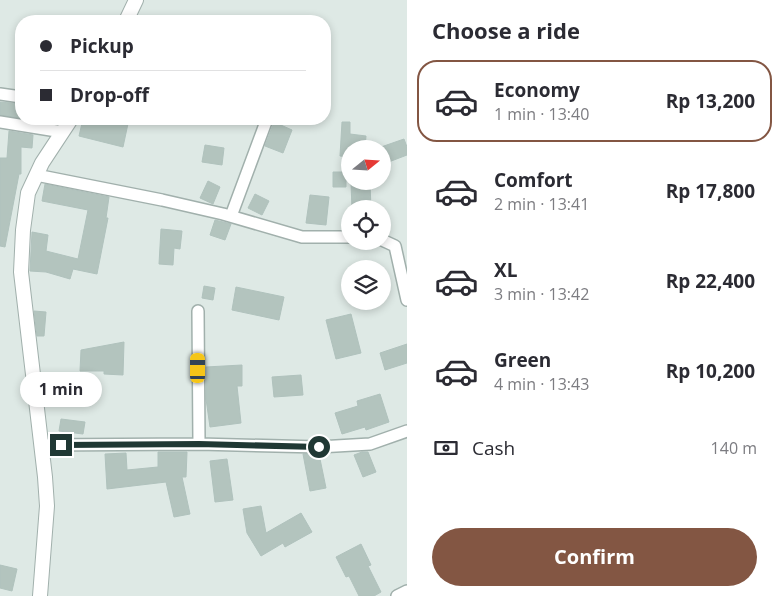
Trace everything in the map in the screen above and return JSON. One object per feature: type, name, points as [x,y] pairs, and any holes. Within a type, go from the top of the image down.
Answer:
[{"type":"street","points":[[129,15],[136,0]]},
{"type":"street","points":[[0,94],[15,97]]},
{"type":"street","points":[[0,122],[15,124]]},
{"type":"street","points":[[19,125],[63,132]]},
{"type":"street","points":[[40,596],[47,506],[21,272],[23,230],[28,194],[36,175],[68,125]]},
{"type":"street","points":[[231,216],[265,125]]},
{"type":"street","points":[[36,175],[162,200],[231,216],[302,236],[341,237]]},
{"type":"street","points":[[391,244],[395,246],[407,300]]},
{"type":"street","points":[[198,311],[199,444]]},
{"type":"street","points":[[41,446],[199,444],[319,447],[370,444],[407,431]]},
{"type":"street","points":[[397,596],[407,591]]},
{"type":"building","points":[[0,102],[15,103],[15,117],[0,115]]},
{"type":"building","points":[[342,122],[350,122],[350,134],[366,136],[366,140],[341,140],[340,156]]},
{"type":"building","points":[[82,125],[128,125],[123,147],[79,136]]},
{"type":"building","points":[[273,125],[281,125],[292,130],[283,153],[265,146]]},
{"type":"building","points":[[9,131],[33,135],[32,148],[21,147],[21,174],[19,174],[5,247],[0,246],[0,158],[7,158]]},
{"type":"building","points":[[404,139],[407,155],[391,161],[391,144]]},
{"type":"building","points":[[205,145],[224,148],[222,165],[202,162]]},
{"type":"building","points":[[333,172],[341,172],[341,187],[333,187]]},
{"type":"building","points":[[208,181],[220,187],[213,204],[200,198]]},
{"type":"building","points":[[45,184],[109,197],[106,218],[108,218],[97,274],[73,269],[70,279],[46,272],[30,271],[32,232],[48,235],[46,251],[78,259],[88,210],[42,201]]},
{"type":"building","points":[[351,190],[370,190],[371,200],[352,200]]},
{"type":"building","points":[[255,194],[269,201],[262,215],[248,208]]},
{"type":"building","points":[[310,195],[329,197],[326,225],[306,223]]},
{"type":"building","points":[[215,220],[231,224],[225,240],[210,235]]},
{"type":"building","points":[[161,229],[182,231],[180,249],[174,248],[173,265],[159,264]]},
{"type":"building","points":[[204,286],[215,288],[213,300],[202,298]]},
{"type":"building","points":[[236,287],[284,297],[279,320],[232,310]]},
{"type":"building","points":[[34,311],[46,312],[44,336],[37,336]]},
{"type":"building","points":[[351,314],[361,353],[336,359],[326,320]]},
{"type":"building","points":[[124,342],[123,375],[104,374],[104,371],[80,371],[81,350]]},
{"type":"building","points":[[407,344],[407,363],[385,370],[380,353]]},
{"type":"building","points":[[242,365],[242,386],[237,386],[241,423],[210,427],[206,399],[206,367]]},
{"type":"building","points":[[301,375],[303,395],[274,397],[272,377]]},
{"type":"building","points":[[380,394],[389,422],[366,430],[365,427],[342,434],[335,413],[358,406],[357,401]]},
{"type":"building","points":[[61,419],[85,422],[83,434],[59,431]]},
{"type":"building","points":[[158,452],[187,452],[186,477],[182,477],[190,514],[174,517],[166,482],[107,489],[105,454],[126,453],[127,470],[158,467]]},
{"type":"building","points":[[368,452],[376,472],[363,477],[354,455]]},
{"type":"building","points":[[303,454],[319,454],[326,488],[310,491]]},
{"type":"building","points":[[227,459],[233,500],[215,502],[210,461]]},
{"type":"building","points":[[261,506],[266,533],[301,513],[312,532],[285,547],[283,543],[261,556],[247,533],[243,509]]},
{"type":"building","points":[[361,544],[371,565],[368,566],[381,592],[374,596],[359,596],[349,576],[346,577],[336,557]]},
{"type":"building","points":[[0,565],[17,569],[12,591],[0,588]]},
{"type":"route","points":[[61,445],[199,444],[319,447]]}]
